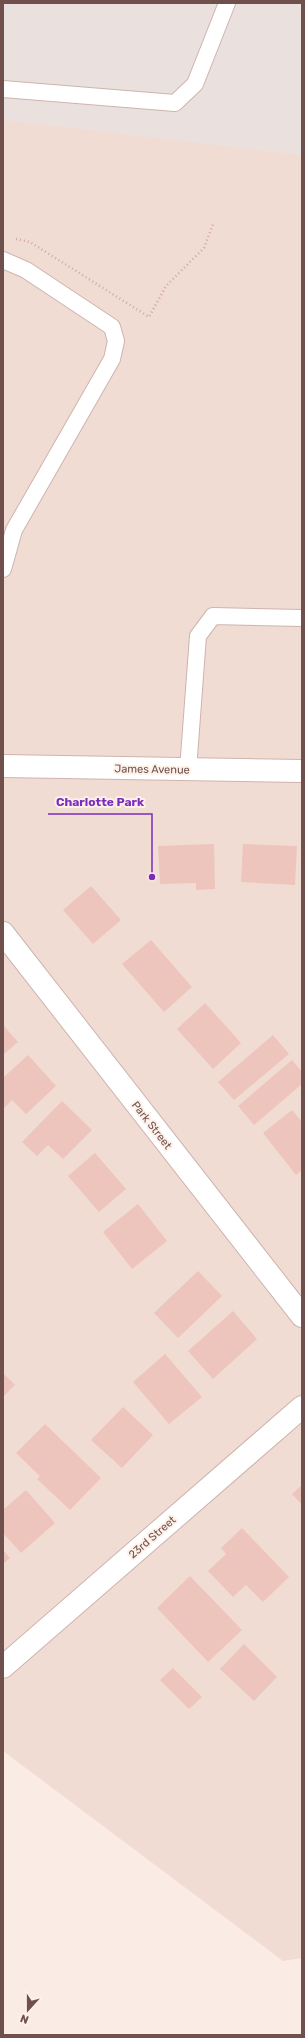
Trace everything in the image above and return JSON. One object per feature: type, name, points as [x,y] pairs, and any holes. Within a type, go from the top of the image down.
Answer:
[{"type":"street","name":"James Avenue","points":[[3,766],[302,771]]},
{"type":"street","name":"Park Street","points":[[3,933],[302,1316]]},
{"type":"street","name":"23rd Street","points":[[3,1667],[302,1407]]},
{"type":"lane","points":[[3,89],[176,103],[195,84],[227,3]]},
{"type":"lane","points":[[3,260],[26,270],[112,327],[116,341],[112,359],[14,530],[3,569]]},
{"type":"lane","points":[[188,770],[198,636],[209,621],[213,616],[302,618]]},
{"type":"path","points":[[10,238],[30,242],[149,317],[166,286],[204,248],[214,222]]},
{"type":"shaded area","points":[[3,3],[302,3],[302,1958],[283,1961],[3,1751]]},
{"type":"shaded area","points":[[3,3],[302,3],[302,155],[3,120]]},
{"type":"building","points":[[214,844],[215,889],[196,890],[196,883],[160,884],[158,846]]},
{"type":"building","points":[[243,844],[297,846],[295,885],[241,882]]},
{"type":"building","points":[[91,886],[121,920],[93,944],[63,910]]},
{"type":"building","points":[[151,940],[192,987],[164,1012],[122,964]]},
{"type":"building","points":[[205,1003],[241,1043],[213,1069],[177,1029]]},
{"type":"building","points":[[3,1025],[18,1042],[3,1055]]},
{"type":"building","points":[[273,1035],[289,1054],[234,1100],[218,1082]]},
{"type":"building","points":[[28,1055],[56,1086],[26,1114],[12,1100],[3,1109],[3,1078]]},
{"type":"building","points":[[292,1060],[302,1072],[302,1084],[254,1125],[238,1106]]},
{"type":"building","points":[[62,1101],[92,1130],[63,1159],[48,1145],[37,1156],[22,1142]]},
{"type":"building","points":[[292,1110],[302,1122],[302,1170],[296,1175],[263,1133]]},
{"type":"building","points":[[95,1153],[126,1189],[99,1212],[68,1176]]},
{"type":"building","points":[[138,1204],[167,1241],[132,1269],[103,1232]]},
{"type":"building","points":[[198,1271],[222,1296],[178,1338],[154,1313]]},
{"type":"building","points":[[233,1311],[257,1339],[213,1379],[188,1351]]},
{"type":"building","points":[[165,1354],[202,1397],[169,1424],[133,1382]]},
{"type":"building","points":[[3,1373],[15,1385],[3,1397]]},
{"type":"building","points":[[123,1407],[153,1435],[122,1468],[91,1440]]},
{"type":"building","points":[[45,1424],[101,1478],[70,1510],[37,1479],[40,1476],[16,1453]]},
{"type":"building","points":[[302,1485],[302,1505],[292,1494]]},
{"type":"building","points":[[26,1490],[55,1523],[21,1553],[3,1533],[3,1510]]},
{"type":"building","points":[[242,1528],[289,1577],[263,1602],[246,1585],[233,1597],[208,1571],[226,1554],[221,1548]]},
{"type":"building","points":[[3,1550],[10,1558],[3,1564]]},
{"type":"building","points":[[190,1576],[242,1630],[208,1662],[157,1608]]},
{"type":"building","points":[[244,1644],[277,1677],[254,1701],[220,1669]]},
{"type":"building","points":[[173,1668],[202,1697],[189,1709],[160,1680]]},
{"type":"place","name":"Charlotte Park","points":[[152,877]]}]
